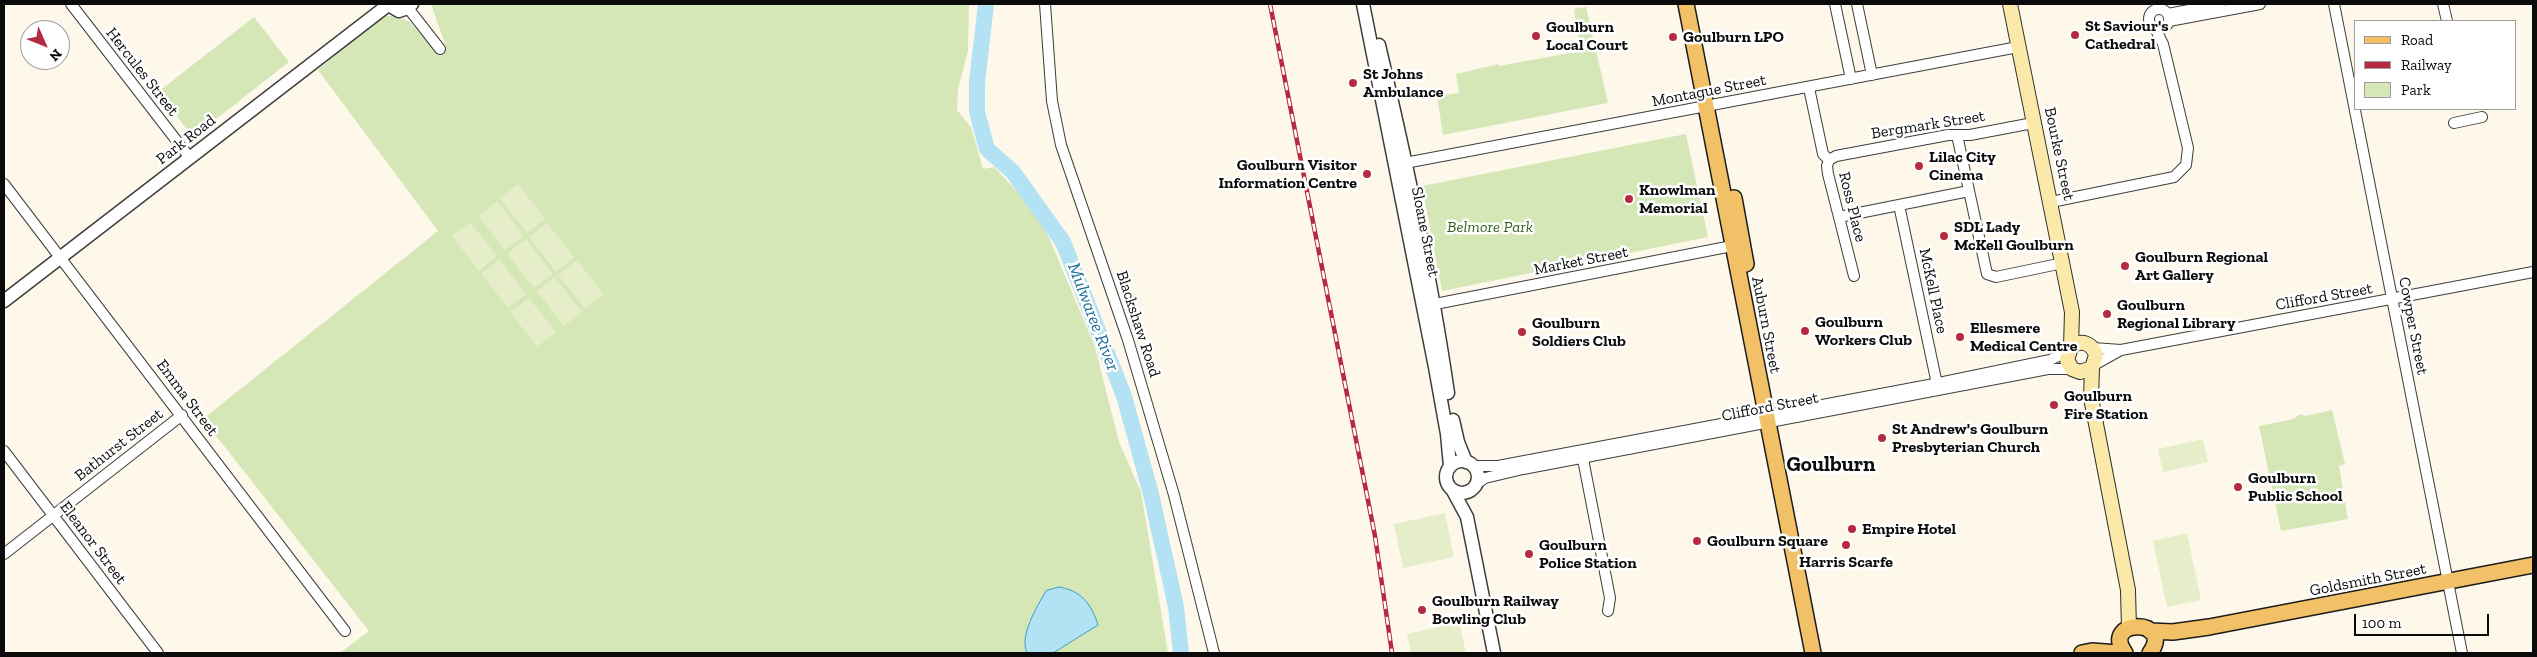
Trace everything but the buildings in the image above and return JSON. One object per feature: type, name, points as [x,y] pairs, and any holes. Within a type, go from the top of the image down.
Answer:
[{"type":"main road","name":"Auburn Street","points":[[1686,4],[1738,218],[1771,419],[1813,653]]},
{"type":"main road","name":"Auburn Street","points":[[1693,4],[1711,106],[1732,246],[1771,419],[1820,653]]},
{"type":"main road","name":"Bourke Street","points":[[2010,4],[2072,312],[2069,349]]},
{"type":"main road","name":"Bourke Street","points":[[2072,312],[2090,346]]},
{"type":"main road","points":[[2091,398],[2067,360],[2069,349],[2078,343],[2090,346],[2096,355],[2091,398],[2135,630],[2154,642],[2151,652]]},
{"type":"main road","points":[[2074,370],[2085,372],[2094,366]]},
{"type":"main road","name":"Goldsmith Street","points":[[2087,652],[2135,630],[2173,632],[2209,627],[2533,565]]},
{"type":"main road","name":"Goldsmith Street","points":[[2151,652],[2174,638],[2209,627]]},
{"type":"main road","points":[[2125,653],[2121,646],[2135,630]]},
{"type":"main road","name":"Goldsmith Street","points":[[2087,652],[2118,653]]},
{"type":"street","name":"Hercules Street","points":[[71,4],[190,158]]},
{"type":"street","name":"Park Road","points":[[4,301],[387,4]]},
{"type":"street","points":[[387,4],[398,11],[410,6],[440,49]]},
{"type":"street","name":"Blackshaw Road","points":[[1045,4],[1052,101],[1061,145],[1131,349],[1176,502],[1214,653]]},
{"type":"street","name":"Sloane Street","points":[[1363,4],[1448,434],[1450,466]]},
{"type":"street","name":"Sloane Street","points":[[1370,4],[1390,86],[1435,304],[1458,442],[1470,464]]},
{"type":"street","points":[[1835,4],[1851,79]]},
{"type":"street","points":[[1857,4],[1872,75]]},
{"type":"street","points":[[2203,11],[2220,4]]},
{"type":"street","points":[[2051,202],[2174,177],[2186,165],[2188,148],[2163,44],[2160,15],[2258,4]]},
{"type":"street","name":"Cowper Street","points":[[2334,4],[2354,104]]},
{"type":"street","points":[[2443,4],[2447,20]]},
{"type":"street","name":"Montague Street","points":[[1405,163],[2018,47]]},
{"type":"street","name":"Ross Place","points":[[1809,88],[1823,154],[1829,160],[1827,166],[1854,276]]},
{"type":"street","name":"Cowper Street","points":[[2355,110],[2462,653]]},
{"type":"street","points":[[2466,110],[2468,120]]},
{"type":"street","points":[[1383,132],[1385,113]]},
{"type":"street","points":[[2454,123],[2482,117]]},
{"type":"street","name":"Bergmark Street","points":[[1829,160],[1836,156],[1957,134],[1970,135],[2033,123]]},
{"type":"street","points":[[1957,134],[1987,274],[1996,277],[2063,263]]},
{"type":"street","points":[[1405,163],[1402,169],[1409,209],[1407,224]]},
{"type":"street","name":"Emma Street","points":[[4,184],[345,631]]},
{"type":"street","points":[[1839,217],[1969,191]]},
{"type":"street","name":"McKell Place","points":[[1899,205],[1935,387]]},
{"type":"street","name":"Market Street","points":[[1435,304],[1732,246]]},
{"type":"street","name":"Clifford Street","points":[[2090,346],[2120,350],[2393,300],[2533,272]]},
{"type":"street","points":[[1435,304],[1430,319],[1436,349],[1435,367]]},
{"type":"street","name":"Clifford Street","points":[[1955,384],[2050,360],[2069,349]]},
{"type":"street","name":"Clifford Street","points":[[2094,366],[2120,350]]},
{"type":"street","name":"Clifford Street","points":[[1470,464],[1483,468],[1582,454],[1935,387],[2048,369],[2074,370]]},
{"type":"street","name":"Bathurst Street","points":[[4,554],[182,415]]},
{"type":"street","name":"Eleanor Street","points":[[4,451],[158,653]]},
{"type":"street","points":[[1582,454],[1610,598],[1608,611]]},
{"type":"street","name":"Clifford Street","points":[[1473,488],[1485,478],[1582,454]]},
{"type":"street","points":[[1467,517],[1473,488],[1478,475],[1470,464],[1456,462],[1450,466],[1446,476],[1447,482],[1467,517],[1494,653]]},
{"type":"street","points":[[1453,491],[1462,493],[1473,488]]},
{"type":"green space","points":[[431,4],[969,4],[968,51],[958,89],[957,110],[971,127],[983,169],[994,167],[1040,216],[1095,347],[1119,442],[1141,492],[1168,653],[340,653],[369,631],[203,419],[438,231],[318,70],[358,36],[386,16],[397,16],[410,22],[438,54],[446,47]]},
{"type":"green space","points":[[1586,7],[1608,103],[1443,135],[1437,96],[1459,93],[1456,74],[1499,64],[1499,66],[1581,51],[1574,9]]},
{"type":"green space","points":[[254,17],[289,62],[193,137],[158,92]]},
{"type":"green space","name":"Belmore Park","points":[[1686,134],[1708,237],[1442,291],[1422,186]]},
{"type":"green space","points":[[518,184],[545,219],[527,233],[500,199]]},
{"type":"green space","points":[[497,201],[524,236],[505,250],[478,216]]},
{"type":"green space","points":[[470,222],[497,256],[479,271],[452,236]]},
{"type":"green space","points":[[547,223],[574,257],[556,272],[529,237]]},
{"type":"green space","points":[[526,239],[553,274],[534,288],[507,254]]},
{"type":"green space","points":[[499,259],[526,294],[508,308],[481,274]]},
{"type":"green space","points":[[577,260],[604,295],[585,309],[558,275]]},
{"type":"green space","points":[[555,277],[582,312],[564,326],[537,291]]},
{"type":"green space","points":[[529,298],[556,332],[537,347],[510,312]]},
{"type":"green space","points":[[2332,410],[2345,464],[2339,466],[2348,519],[2281,531],[2259,426],[2293,419],[2301,414],[2305,416]]},
{"type":"green space","points":[[2203,439],[2208,462],[2163,472],[2158,449]]},
{"type":"green space","points":[[1445,513],[1454,557],[1403,568],[1394,524]]},
{"type":"green space","points":[[2187,533],[2201,600],[2167,607],[2153,541]]},
{"type":"green space","points":[[1459,622],[1466,653],[1411,653],[1407,634]]},
{"type":"water","points":[[1059,587],[1074,591],[1079,595],[1089,605],[1098,625],[1053,653],[1027,653],[1025,638],[1030,621],[1046,591]]},
{"type":"waterway","name":"Mulwaree River","points":[[986,4],[977,82],[977,112],[987,149],[1013,172],[1063,242],[1124,396],[1151,494],[1176,607],[1181,653]]},
{"type":"railway","points":[[1270,4],[1375,536],[1392,653]]},
{"type":"place","name":"St Saviour's Cathedral","points":[[2075,35]]},
{"type":"place","name":"Goulburn Local Court","points":[[1536,36]]},
{"type":"place","name":"Goulburn LPO","points":[[1673,37]]},
{"type":"place","name":"St Johns Ambulance","points":[[1353,83]]},
{"type":"place","name":"Lilac City Cinema","points":[[1919,166]]},
{"type":"place","name":"Goulburn Visitor Information Centre","points":[[1367,174]]},
{"type":"place","name":"Knowlman Memorial","points":[[1629,199]]},
{"type":"place","name":"SDL Lady McKell Goulburn","points":[[1944,236]]},
{"type":"place","name":"Goulburn Regional Art Gallery","points":[[2125,266]]},
{"type":"place","name":"Goulburn Regional Library","points":[[2107,314]]},
{"type":"place","name":"Goulburn Workers Club","points":[[1805,331]]},
{"type":"place","name":"Goulburn Soldiers Club","points":[[1522,332]]},
{"type":"place","name":"Ellesmere Medical Centre","points":[[1960,337]]},
{"type":"place","name":"Goulburn Fire Station","points":[[2054,405]]},
{"type":"place","name":"St Andrew's Goulburn Presbyterian Church","points":[[1882,438]]},
{"type":"place","name":"Goulburn Public School","points":[[2238,487]]},
{"type":"place","name":"Empire Hotel","points":[[1852,529]]},
{"type":"place","name":"Goulburn Square","points":[[1697,541]]},
{"type":"place","name":"Harris Scarfe","points":[[1846,545]]},
{"type":"place","name":"Goulburn Police Station","points":[[1529,554]]},
{"type":"place","name":"Goulburn Railway Bowling Club","points":[[1422,610]]},
{"type":"district","name":"Goulburn","points":[[1831,465]]}]
